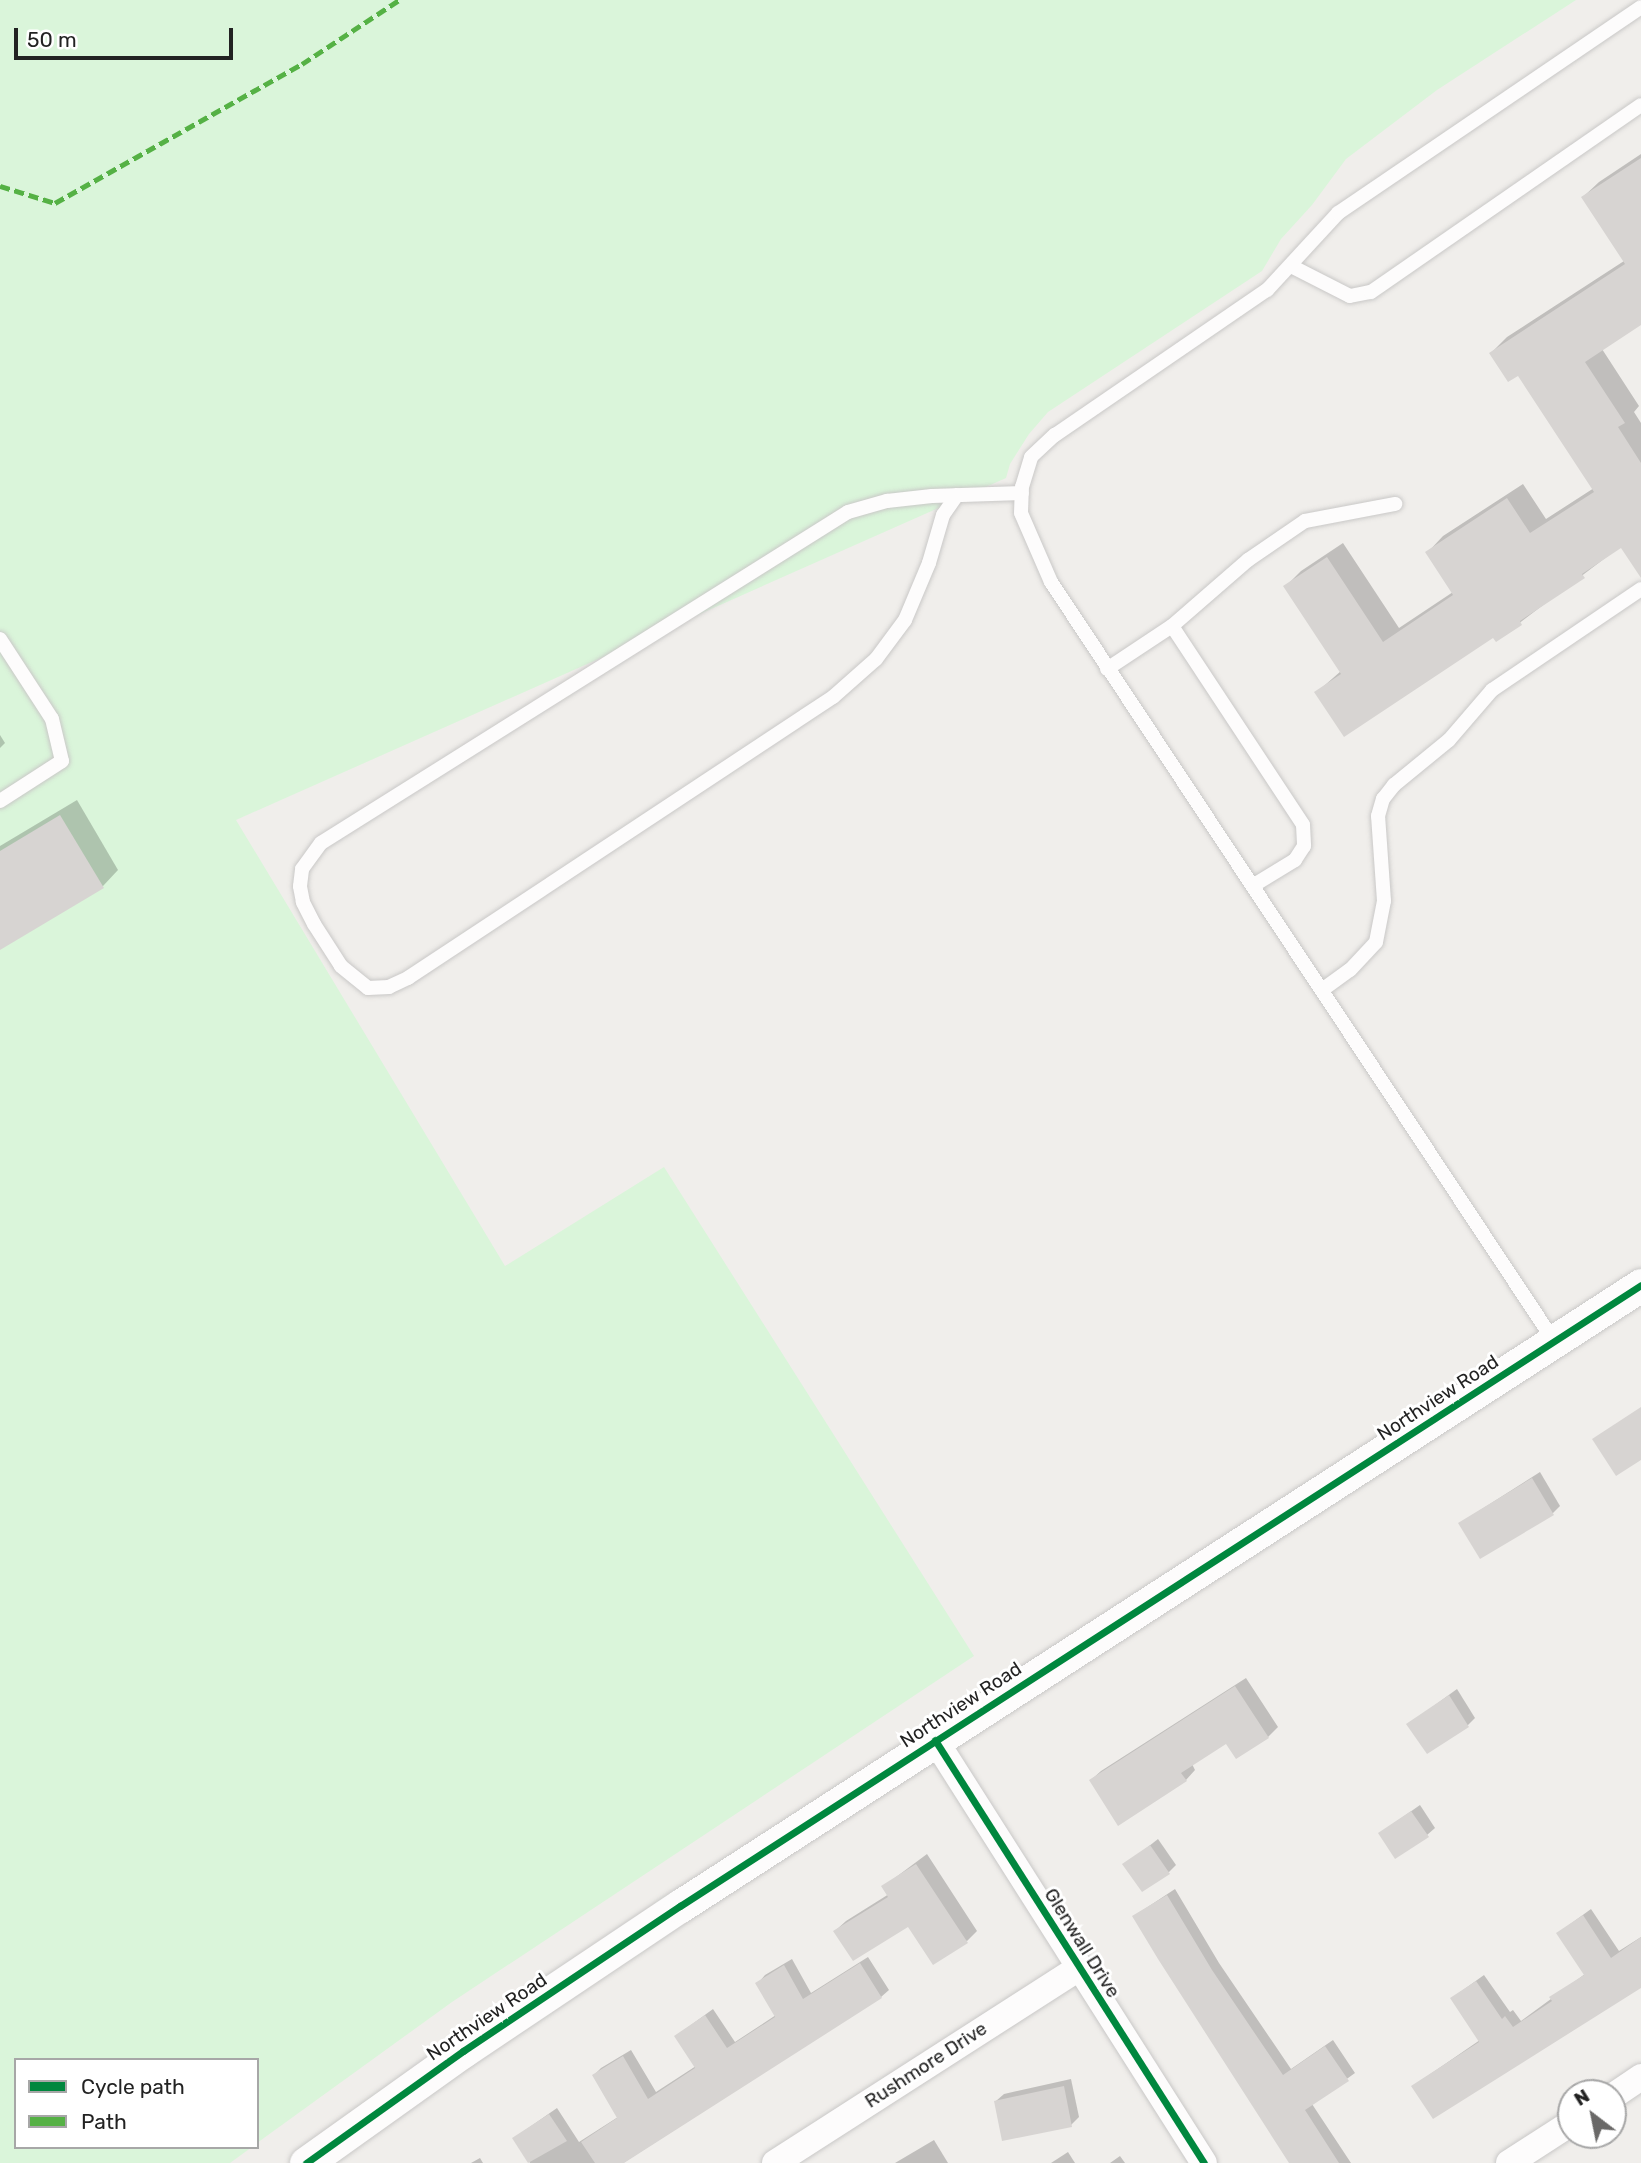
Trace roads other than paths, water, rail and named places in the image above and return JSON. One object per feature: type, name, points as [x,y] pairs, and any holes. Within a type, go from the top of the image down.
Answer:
[{"type":"street","name":"Northview Road","points":[[306,2163],[463,2050],[935,1740],[1641,1285]]},
{"type":"street","name":"Glenwall Drive","points":[[935,1740],[1204,2163]]},
{"type":"street","name":"Rushmore Drive","points":[[775,2163],[1079,1968]]},
{"type":"street","points":[[1509,2163],[1557,2132]]},
{"type":"lane","points":[[1554,1341],[1051,582],[1021,513],[1022,493],[1031,457],[1055,435],[1267,290],[1329,222],[1366,191],[1639,11]]},
{"type":"lane","points":[[1291,266],[1350,296],[1371,292],[1641,105]]},
{"type":"lane","points":[[957,495],[943,515],[929,563],[905,620],[876,659],[833,696],[408,978],[389,987],[368,988],[341,966],[314,925],[299,886],[302,869],[321,843],[848,512],[887,501],[957,495],[1022,493]]},
{"type":"lane","points":[[1107,669],[1171,626],[1248,560],[1305,521],[1395,503]]},
{"type":"lane","points":[[1322,990],[1350,970],[1376,942],[1384,901],[1378,816],[1383,799],[1394,785],[1449,740],[1492,690],[1641,589]]},
{"type":"lane","points":[[1171,626],[1303,825],[1304,846],[1296,860],[1254,885]]},
{"type":"lane","points":[[0,639],[52,719],[62,761],[0,801]]}]
